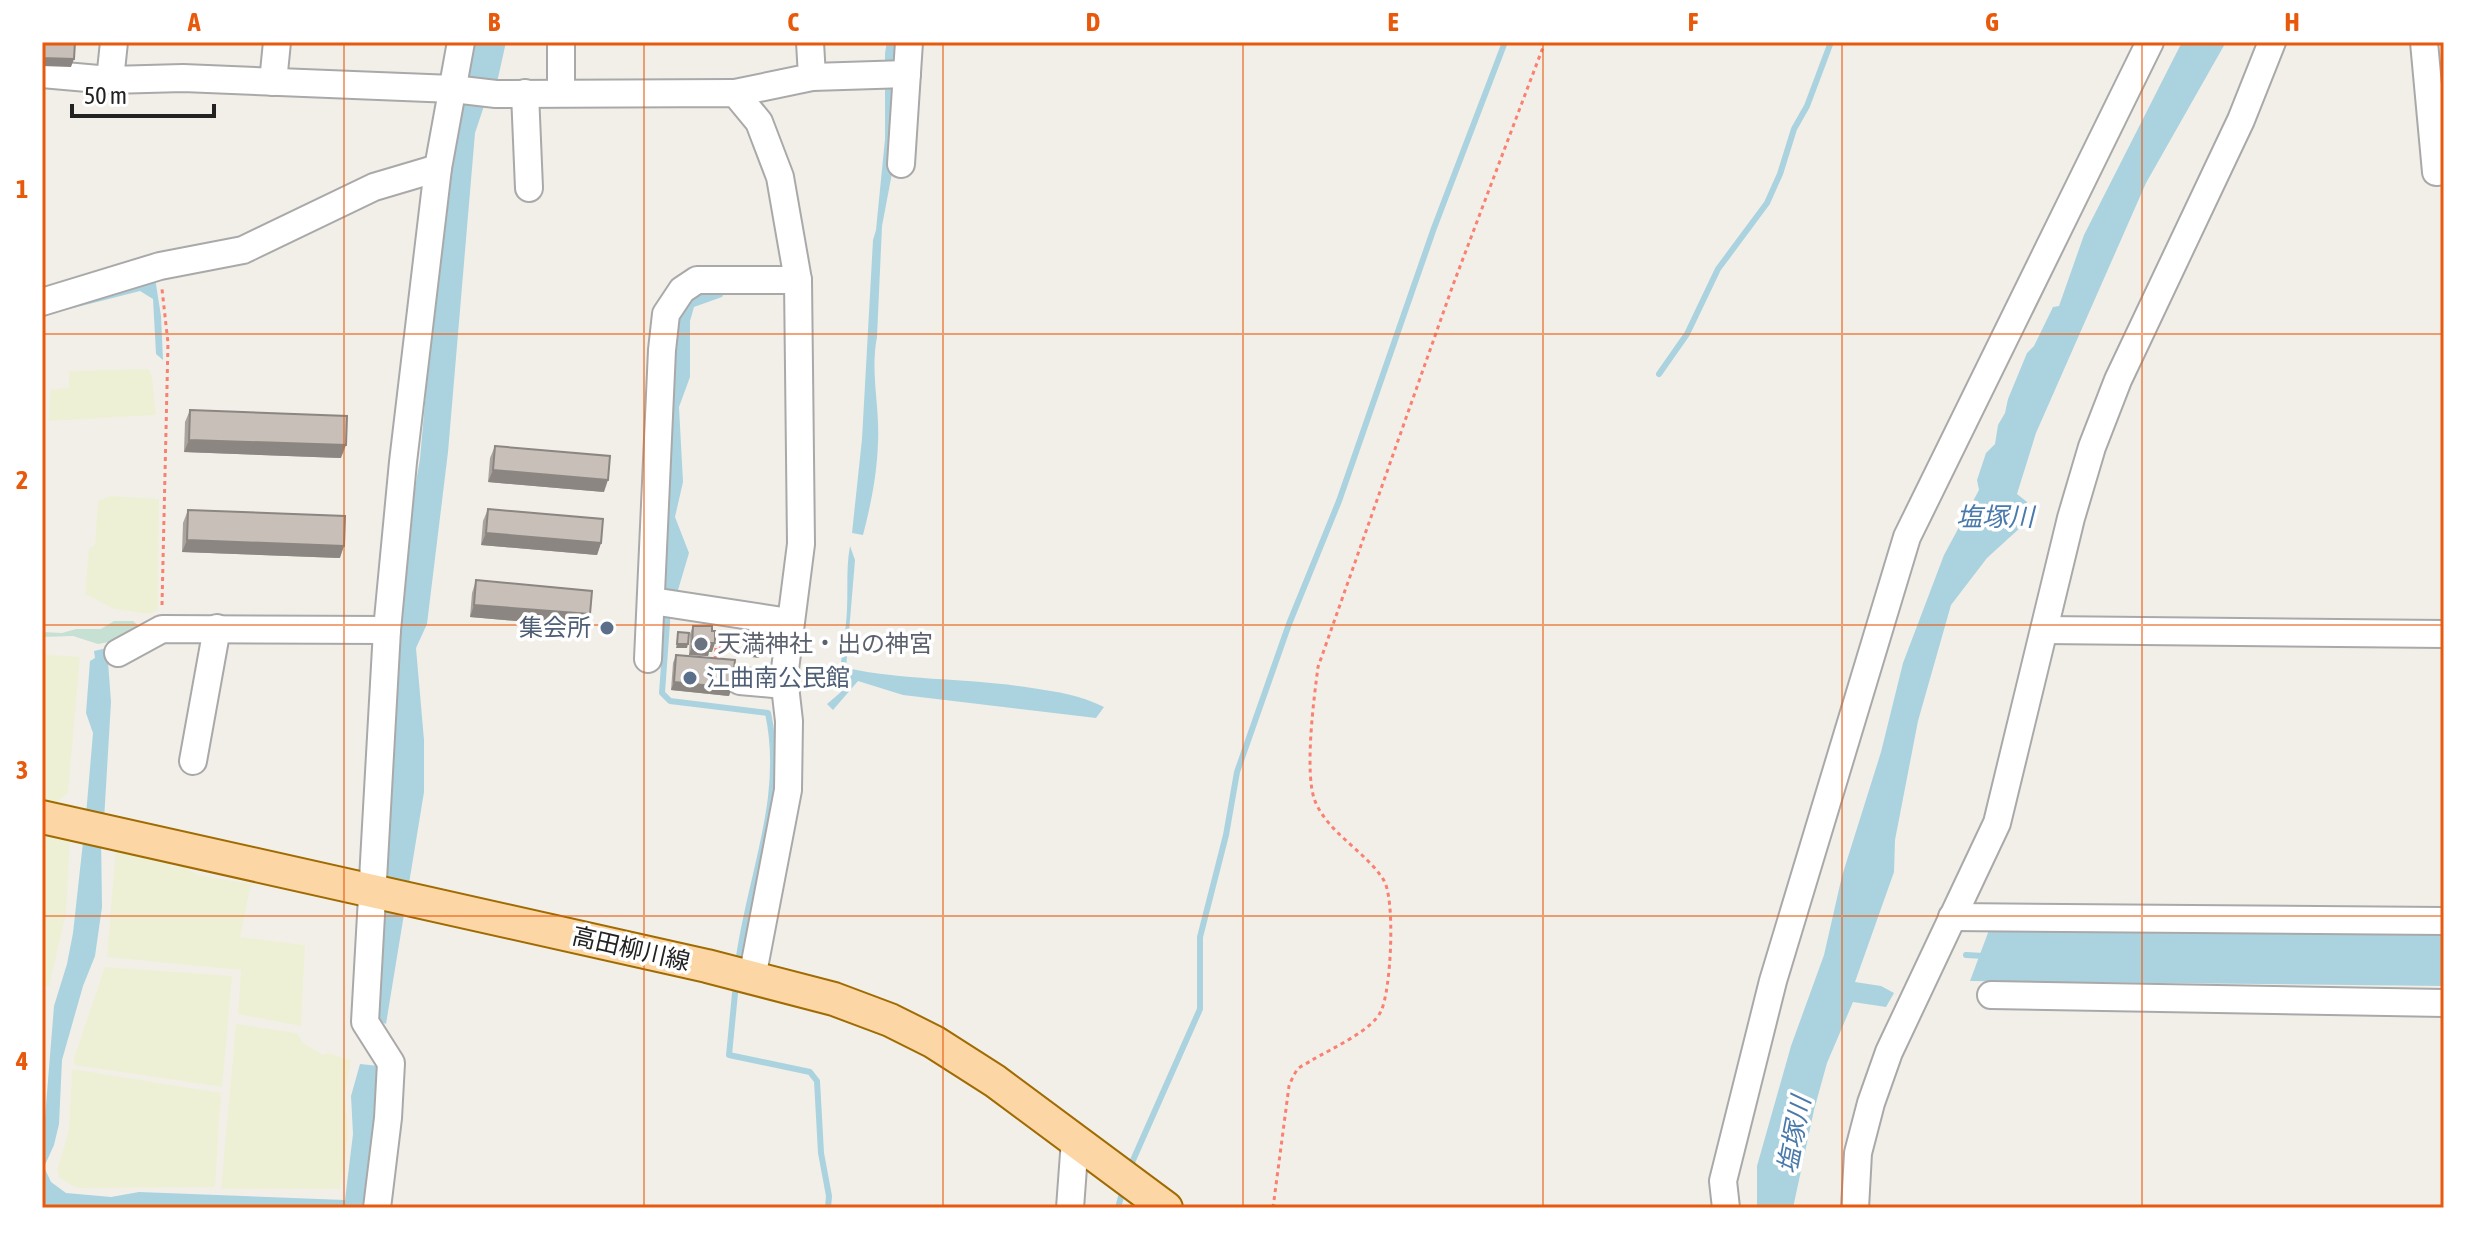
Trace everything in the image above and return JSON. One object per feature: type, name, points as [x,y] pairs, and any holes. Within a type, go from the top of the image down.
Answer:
[{"type":"main road","name":"高田柳川線","points":[[42,817],[834,999],[912,1031],[995,1081],[1166,1208]]},
{"type":"street","points":[[110,80],[114,42]]},
{"type":"street","points":[[273,82],[277,42]]},
{"type":"street","points":[[377,1208],[391,1063],[365,1022],[385,894],[387,630],[403,462],[438,168],[461,42]]},
{"type":"street","points":[[561,42],[561,93]]},
{"type":"street","points":[[810,42],[812,77]]},
{"type":"street","points":[[901,164],[909,42]]},
{"type":"street","points":[[1726,1208],[1723,1181],[1773,981],[1907,537],[2150,42]]},
{"type":"street","points":[[1855,1208],[1858,1153],[1871,1103],[1909,1006],[1997,823],[2071,518],[2092,447],[2118,380],[2241,120],[2272,42]]},
{"type":"street","points":[[2431,52],[2436,172],[2444,171]]},
{"type":"street","points":[[42,74],[110,80],[183,78],[453,89],[496,94],[735,93],[812,77],[907,74]]},
{"type":"street","points":[[525,93],[529,188]]},
{"type":"street","points":[[735,93],[759,122],[780,177],[798,280],[801,544],[789,622],[784,685],[789,721],[788,790],[740,975]]},
{"type":"street","points":[[42,302],[160,266],[243,250],[374,187],[438,168]]},
{"type":"street","points":[[648,659],[664,603],[662,350],[666,314],[682,290],[697,280],[798,280]]},
{"type":"street","points":[[664,603],[789,622]]},
{"type":"street","points":[[193,761],[217,628]]},
{"type":"street","points":[[118,653],[162,629],[387,630]]},
{"type":"street","points":[[2045,630],[2444,634]]},
{"type":"street","points":[[740,681],[784,685]]},
{"type":"street","points":[[1952,917],[2444,921]]},
{"type":"street","points":[[1991,995],[2444,1003]]},
{"type":"street","points":[[1070,1208],[1075,1140]]},
{"type":"path","points":[[1273,1208],[1289,1086],[1297,1069],[1367,1027],[1380,1015],[1387,997],[1390,966],[1389,892],[1383,879],[1328,821],[1315,800],[1312,713],[1318,667],[1453,285],[1545,42]]},
{"type":"path","points":[[160,266],[168,343],[162,629]]},
{"type":"path","points":[[714,663],[716,647],[751,651]]},
{"type":"green space","points":[[148,369],[152,376],[156,415],[49,421],[50,390],[69,387],[69,371]]},
{"type":"green space","points":[[111,496],[159,499],[158,610],[150,614],[114,609],[85,594],[89,549],[95,545],[98,501]]},
{"type":"green space","points":[[114,621],[133,621],[139,626],[109,642],[98,644],[73,636],[42,637],[42,632],[101,629]]},
{"type":"green space","points":[[42,654],[80,657],[68,793],[53,805],[42,803]]},
{"type":"green space","points":[[42,832],[70,837],[66,913],[49,986],[42,986]]},
{"type":"green space","points":[[116,846],[170,857],[171,867],[184,867],[198,875],[251,884],[240,937],[305,945],[301,1026],[238,1014],[241,970],[107,957]]},
{"type":"green space","points":[[105,967],[232,976],[222,1087],[74,1065]]},
{"type":"green space","points":[[236,1024],[297,1033],[303,1043],[323,1055],[327,1053],[351,1060],[345,1093],[348,1136],[340,1189],[221,1189]]},
{"type":"green space","points":[[72,1069],[221,1093],[215,1187],[77,1188],[60,1178],[57,1171],[69,1130]]},
{"type":"water","points":[[474,42],[506,42],[496,87],[490,88],[475,133],[448,452],[427,624],[416,648],[424,740],[424,792],[386,1024],[377,1020],[387,741],[409,524],[420,459],[451,146]]},
{"type":"water","points":[[887,42],[901,42],[893,168],[882,226],[874,363],[877,454],[863,535],[852,533],[862,439],[873,240],[885,139]]},
{"type":"water","name":"塩塚川","points":[[2182,42],[2226,42],[2146,183],[2036,433],[2017,494],[2027,502],[2021,527],[1987,558],[1951,605],[1918,721],[1895,840],[1894,872],[1855,982],[1881,986],[1894,993],[1886,1007],[1853,1002],[1827,1063],[1793,1208],[1757,1208],[1757,1166],[1791,1046],[1824,955],[1842,876],[1881,752],[1903,663],[1944,555],[1979,490],[1977,480],[1986,453],[1995,444],[1998,425],[2027,353],[2034,346],[2053,307],[2059,306],[2084,235]]},
{"type":"water","points":[[155,278],[163,360],[156,354],[153,299],[140,291],[42,316],[42,307]]},
{"type":"water","points":[[727,287],[722,297],[694,307],[690,321],[690,377],[679,407],[683,482],[675,517],[689,553],[678,590],[662,591],[670,401],[680,306],[686,294]]},
{"type":"water","points":[[850,546],[855,560],[846,668],[1032,688],[1078,697],[1104,707],[1096,718],[903,695],[858,681],[833,710],[827,704],[841,692]]},
{"type":"water","points":[[107,648],[111,702],[101,835],[102,907],[95,956],[62,1060],[59,1124],[44,1167],[51,1182],[66,1193],[111,1197],[139,1192],[345,1200],[353,1134],[351,1096],[360,1064],[379,1066],[376,1122],[364,1208],[42,1208],[42,1155],[54,1006],[73,933],[86,815],[93,733],[86,713],[90,661],[95,658],[94,651]]},
{"type":"water","points":[[1992,922],[2444,931],[2444,986],[1970,981]]},
{"type":"building","points":[[42,42],[75,42],[74,59],[42,58]]},
{"type":"building","points":[[190,410],[347,416],[346,445],[189,440]]},
{"type":"building","points":[[495,446],[610,456],[608,480],[493,470]]},
{"type":"building","points":[[488,509],[603,519],[601,543],[486,533]]},
{"type":"building","points":[[188,510],[345,516],[344,546],[187,540]]},
{"type":"building","points":[[476,580],[592,591],[590,614],[474,605]]},
{"type":"building","points":[[693,626],[712,626],[715,643],[711,643],[711,647],[692,646]]},
{"type":"building","points":[[678,632],[689,633],[688,644],[677,644]]},
{"type":"building","points":[[753,640],[763,641],[761,654],[752,653]]},
{"type":"building","points":[[676,655],[735,660],[732,688],[674,682]]},
{"type":"waterway","points":[[1130,1167],[1200,1009],[1200,937],[1226,835],[1237,772],[1289,624],[1339,501],[1434,228],[1505,42]]},
{"type":"waterway","points":[[1659,374],[1687,334],[1718,269],[1767,203],[1831,42]]},
{"type":"waterway","points":[[668,609],[662,693],[670,701],[768,713],[773,745],[773,777],[764,840],[738,964]]},
{"type":"waterway","points":[[1966,955],[1984,956]]},
{"type":"waterway","points":[[736,983],[729,1055],[810,1072],[817,1081],[828,1208]]},
{"type":"waterway","points":[[1118,1208],[1123,1189]]},
{"type":"place","name":"集会所","points":[[607,628]]},
{"type":"place","name":"天満神社・出の神宮","points":[[701,644]]},
{"type":"place","name":"江曲南公民館","points":[[690,678]]}]
